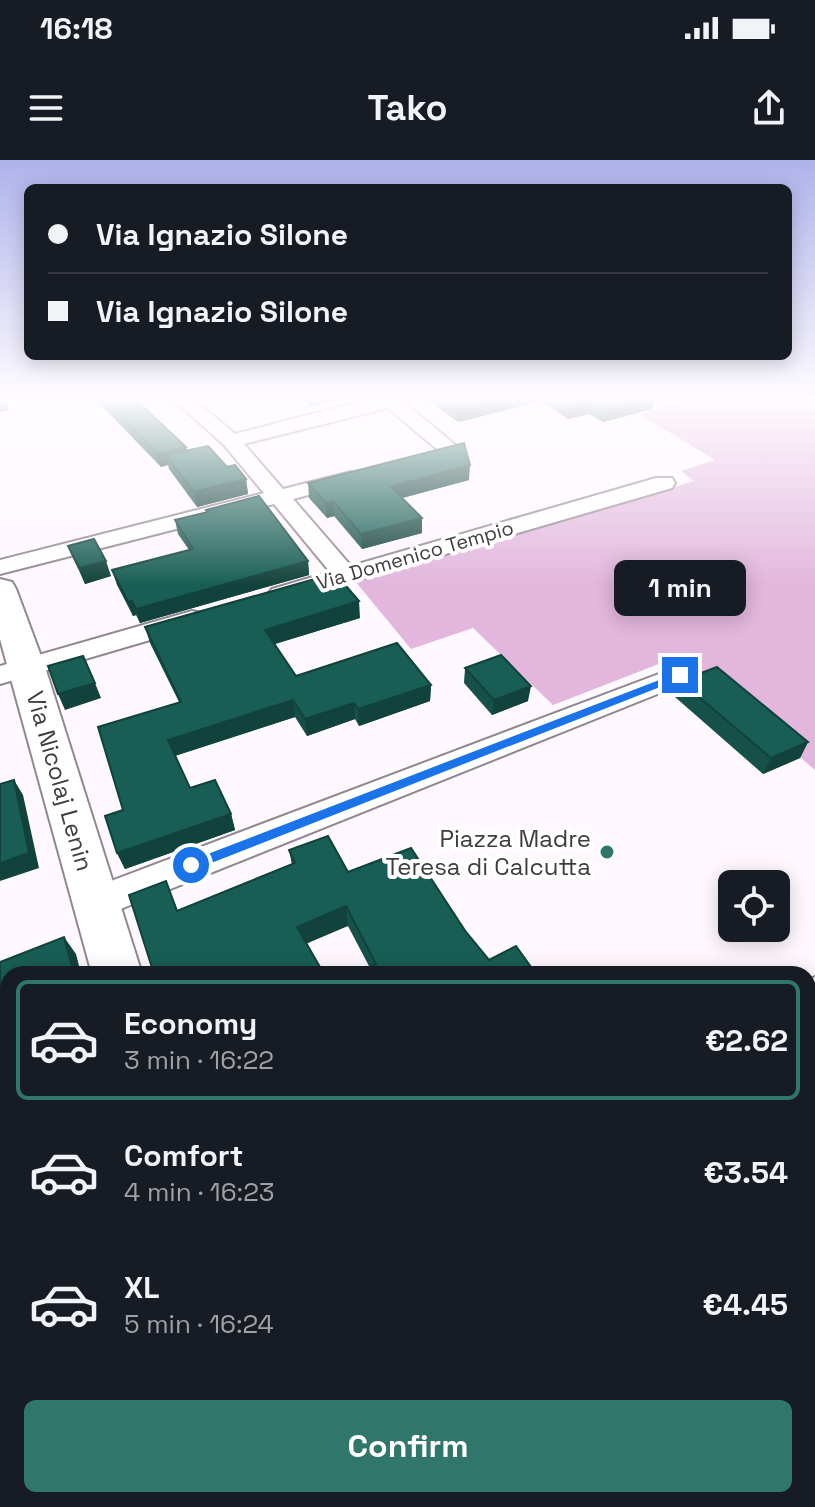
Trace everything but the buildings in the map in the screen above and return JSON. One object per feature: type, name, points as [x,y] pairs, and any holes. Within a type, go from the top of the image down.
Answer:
[{"type":"main road","name":"Via Nicolaj Lenin","points":[[0,589],[13,671],[115,966]]},
{"type":"street","points":[[248,460],[346,575]]},
{"type":"street","points":[[0,567],[376,472]]},
{"type":"street","name":"Via Domenico Tempio","points":[[255,601],[664,483]]},
{"type":"street","points":[[13,671],[209,614]]},
{"type":"street","points":[[95,903],[680,675]]},
{"type":"shaded area","points":[[715,460],[815,460],[815,770],[682,655],[553,705],[473,628],[411,649],[355,581],[694,481],[681,471]]},
{"type":"place","name":"Piazza Madre Teresa di Calcutta","points":[[607,852]]},
{"type":"route","points":[[191,865],[680,675]]}]
